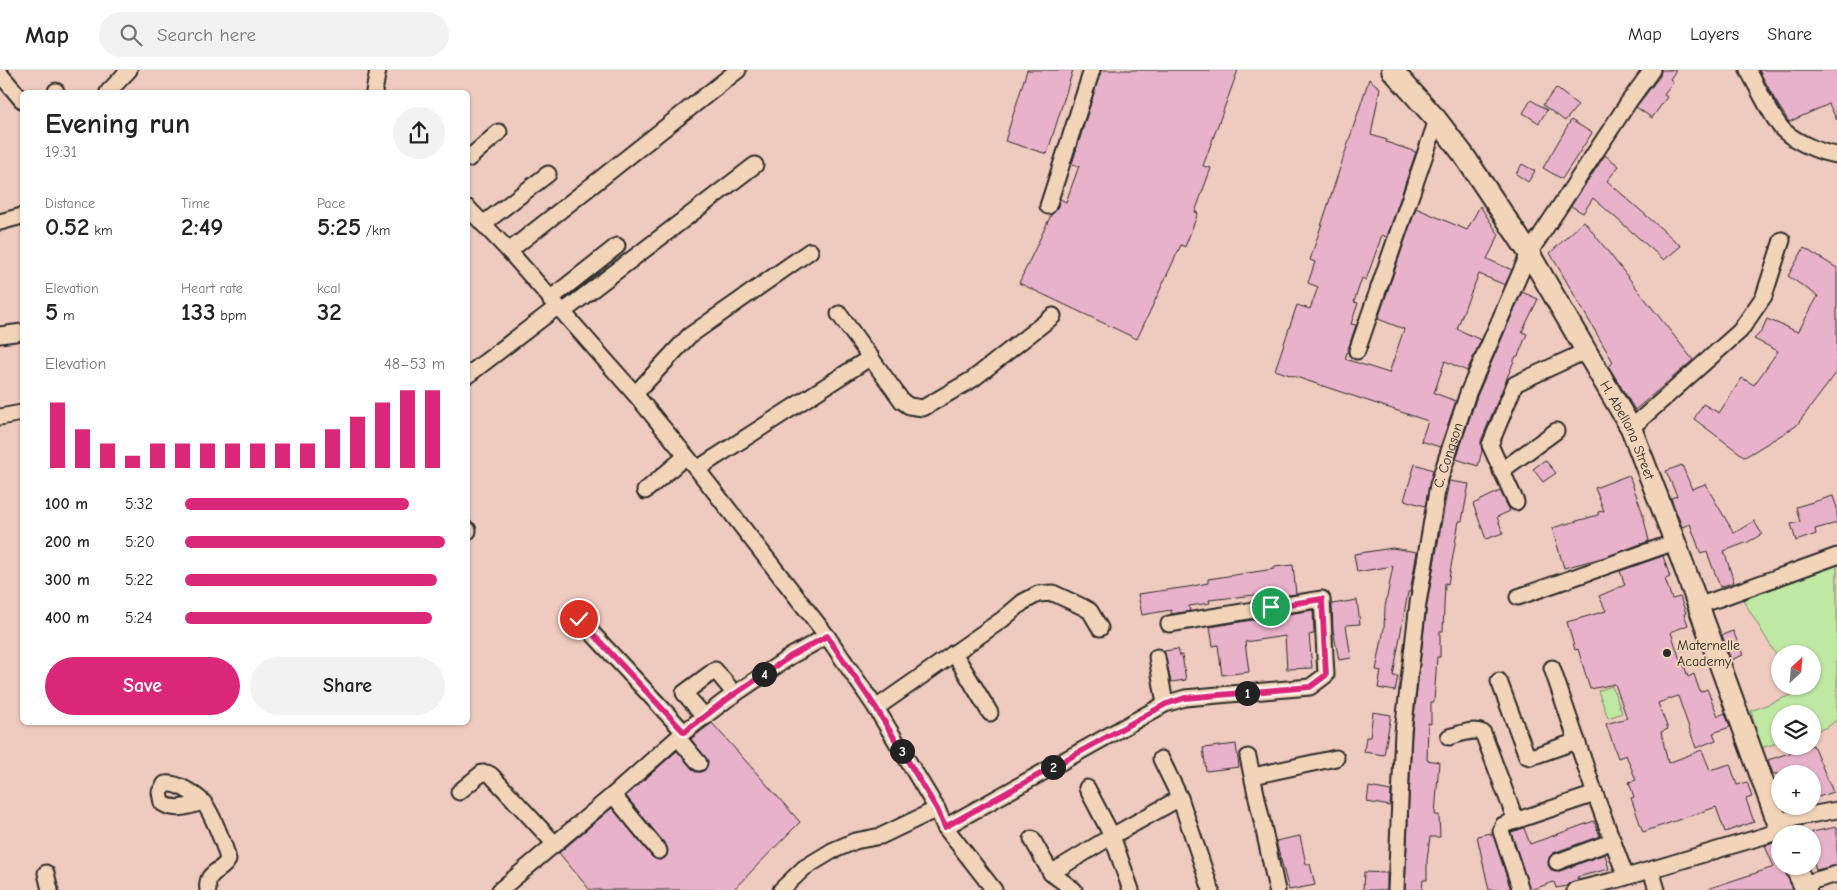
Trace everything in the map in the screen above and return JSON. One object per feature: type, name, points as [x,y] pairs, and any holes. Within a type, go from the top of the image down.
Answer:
[{"type":"main road","name":"H. Abellana Street","points":[[1392,70],[1437,120],[1463,154],[1529,253],[1631,428],[1675,542],[1779,825]]},
{"type":"street","points":[[110,90],[129,70]]},
{"type":"street","points":[[374,90],[378,70]]},
{"type":"street","points":[[509,251],[738,70]]},
{"type":"street","points":[[1048,206],[1092,70]]},
{"type":"street","name":"C. Congson","points":[[1396,890],[1403,732],[1418,603],[1438,485],[1468,393],[1529,253],[1630,100],[1652,70]]},
{"type":"street","points":[[1748,70],[1779,127],[1792,138],[1837,156]]},
{"type":"street","points":[[0,74],[20,98]]},
{"type":"street","points":[[1357,351],[1437,120]]},
{"type":"street","points":[[470,157],[499,132]]},
{"type":"street","points":[[470,373],[557,306],[754,165]]},
{"type":"street","points":[[483,224],[548,174]]},
{"type":"street","points":[[470,210],[509,251],[635,394],[697,469],[827,636],[876,708],[937,809],[945,827],[994,890]]},
{"type":"street","points":[[0,222],[20,217]]},
{"type":"street","points":[[1631,428],[1740,330],[1764,296],[1782,240]]},
{"type":"street","points":[[557,306],[617,246]]},
{"type":"street","points":[[635,394],[689,336],[810,251]]},
{"type":"street","points":[[839,314],[902,401],[915,408],[923,408],[973,379],[1052,316]]},
{"type":"street","points":[[0,335],[20,332]]},
{"type":"street","points":[[1516,502],[1490,445],[1515,384],[1586,351]]},
{"type":"street","points":[[697,469],[871,357]]},
{"type":"street","points":[[0,417],[20,413]]},
{"type":"street","points":[[1501,471],[1556,430]]},
{"type":"street","points":[[645,490],[686,456]]},
{"type":"street","points":[[1518,597],[1675,542]]},
{"type":"street","points":[[1698,606],[1837,556]]},
{"type":"street","points":[[876,708],[932,670],[1024,602],[1038,594],[1053,593],[1083,607],[1090,611],[1100,628]]},
{"type":"street","points":[[945,827],[1166,704],[1185,698],[1310,687],[1326,675],[1322,599],[1169,624]]},
{"type":"street","points":[[579,619],[681,735],[699,763]]},
{"type":"street","points":[[500,890],[613,796],[681,735],[735,694],[791,656],[827,636]]},
{"type":"street","points":[[954,653],[990,713]]},
{"type":"street","points":[[1157,657],[1166,704]]},
{"type":"street","points":[[1552,668],[1594,794],[1613,841],[1620,882]]},
{"type":"street","points":[[705,717],[684,693],[715,670],[735,694]]},
{"type":"street","points":[[1499,681],[1527,756],[1531,757],[1577,741]]},
{"type":"street","points":[[1449,737],[1478,730],[1483,733],[1516,821]]},
{"type":"street","points":[[1248,757],[1277,890]]},
{"type":"street","points":[[1161,758],[1180,798],[1211,890]]},
{"type":"street","points":[[1253,776],[1336,758]]},
{"type":"street","points":[[459,792],[482,774],[491,775],[555,844]]},
{"type":"street","points":[[1087,788],[1112,836],[1131,890]]},
{"type":"street","points":[[1521,890],[1501,831],[1503,825],[1594,794]]},
{"type":"street","points":[[613,796],[659,851]]},
{"type":"street","points":[[1051,873],[1180,798]]},
{"type":"street","points":[[203,802],[209,811],[228,860],[225,866],[211,874],[207,883],[208,890]]},
{"type":"street","points":[[781,890],[804,868],[832,851],[854,841],[880,836],[937,809]]},
{"type":"street","points":[[1792,825],[1837,810]]},
{"type":"street","points":[[1575,890],[1620,882],[1650,870],[1771,832]]},
{"type":"street","points":[[1032,839],[1051,873],[1074,890]]},
{"type":"street","points":[[1556,862],[1613,841]]},
{"type":"street","points":[[1650,870],[1657,890]]},
{"type":"street","points":[[46,873],[50,890]]},
{"type":"street","points":[[1802,880],[1837,874]]},
{"type":"green space","points":[[1837,565],[1837,719],[1828,727],[1821,729],[1821,705],[1771,705],[1771,745],[1761,748],[1751,711],[1791,695],[1821,695],[1821,645],[1771,646],[1743,600]]},
{"type":"green space","points":[[1612,686],[1622,713],[1608,718],[1598,691]]},
{"type":"building","points":[[1027,70],[1073,70],[1047,154],[1005,141]]},
{"type":"building","points":[[1101,70],[1238,70],[1203,166],[1211,168],[1195,212],[1198,213],[1185,247],[1181,245],[1137,339],[1019,283],[1051,215],[1057,209],[1060,199],[1066,202],[1079,166],[1072,164]]},
{"type":"building","points":[[1661,70],[1676,70],[1670,79],[1673,82],[1664,95],[1667,97],[1652,118],[1636,107],[1660,76]]},
{"type":"building","points":[[1759,70],[1837,70],[1837,120],[1829,104],[1789,122]]},
{"type":"building","points":[[1369,79],[1380,88],[1371,135],[1416,152],[1387,237],[1382,235],[1366,280],[1362,278],[1354,302],[1358,303],[1351,324],[1356,325],[1345,359],[1389,373],[1404,329],[1378,319],[1416,208],[1467,230],[1480,206],[1499,235],[1487,259],[1512,270],[1505,285],[1479,274],[1467,302],[1457,329],[1481,340],[1467,371],[1445,361],[1434,393],[1456,401],[1440,447],[1421,441],[1428,421],[1275,370],[1297,305],[1310,309],[1318,287],[1308,283],[1315,262],[1310,260]]},
{"type":"building","points":[[1556,88],[1578,105],[1565,121],[1543,105]]},
{"type":"building","points":[[1531,100],[1547,110],[1539,123],[1523,113]]},
{"type":"building","points":[[1571,120],[1592,133],[1562,179],[1543,168]]},
{"type":"building","points":[[1605,155],[1619,166],[1607,181],[1681,246],[1664,260],[1593,198],[1583,213],[1571,206]]},
{"type":"building","points":[[1522,164],[1535,171],[1528,182],[1516,174]]},
{"type":"building","points":[[1584,221],[1693,360],[1635,410],[1609,367],[1613,362],[1550,253]]},
{"type":"building","points":[[1804,248],[1837,268],[1837,372],[1796,426],[1745,457],[1694,419],[1703,404],[1719,413],[1742,378],[1754,385],[1778,351],[1754,339],[1761,332],[1767,319],[1798,332],[1818,296],[1788,276]]},
{"type":"building","points":[[1522,292],[1538,299],[1522,332],[1527,334],[1481,441],[1482,451],[1478,466],[1456,459],[1477,396]]},
{"type":"building","points":[[1545,460],[1556,473],[1543,482],[1533,469]]},
{"type":"building","points":[[1415,464],[1433,470],[1425,506],[1404,500]]},
{"type":"building","points":[[1682,465],[1692,489],[1705,484],[1734,533],[1754,521],[1762,534],[1748,542],[1724,551],[1734,582],[1720,587],[1707,552],[1701,554],[1690,524],[1682,527],[1671,498],[1677,496],[1666,471]]},
{"type":"building","points":[[1629,475],[1642,511],[1649,541],[1605,557],[1564,568],[1552,528],[1598,515],[1598,512],[1604,511],[1595,488]]},
{"type":"building","points":[[1449,481],[1469,484],[1462,521],[1459,521],[1448,584],[1445,583],[1443,631],[1440,631],[1440,657],[1437,657],[1434,702],[1431,702],[1431,724],[1428,723],[1427,760],[1439,762],[1435,815],[1439,815],[1440,837],[1430,837],[1427,880],[1423,880],[1422,890],[1405,890],[1412,733],[1427,604]]},
{"type":"building","points":[[1500,491],[1510,511],[1497,517],[1503,533],[1486,539],[1473,504]]},
{"type":"building","points":[[1833,496],[1837,508],[1837,523],[1815,529],[1816,534],[1796,541],[1791,524],[1800,522],[1796,507]]},
{"type":"building","points":[[1392,548],[1417,552],[1393,676],[1398,676],[1395,691],[1378,688],[1381,671],[1376,670],[1393,566],[1357,572],[1354,554]]},
{"type":"building","points":[[1663,556],[1670,577],[1665,579],[1672,599],[1680,597],[1688,625],[1671,632],[1680,660],[1682,659],[1688,677],[1694,674],[1700,692],[1707,689],[1718,716],[1725,713],[1730,727],[1713,733],[1716,740],[1696,748],[1678,696],[1658,703],[1668,729],[1661,732],[1668,763],[1702,750],[1710,770],[1730,764],[1737,785],[1747,782],[1752,797],[1746,799],[1754,822],[1725,832],[1716,807],[1643,832],[1631,798],[1634,797],[1629,782],[1636,780],[1626,755],[1618,758],[1606,724],[1627,718],[1615,684],[1590,689],[1578,649],[1575,650],[1567,622],[1606,611],[1599,596],[1625,585],[1620,571]]},
{"type":"building","points":[[1293,565],[1296,594],[1256,600],[1255,595],[1209,600],[1210,603],[1189,606],[1190,611],[1171,614],[1171,610],[1142,615],[1138,594],[1188,587],[1208,583],[1208,579]]},
{"type":"building","points":[[1357,600],[1360,624],[1346,625],[1351,658],[1339,660],[1333,630],[1332,604]]},
{"type":"building","points":[[1313,610],[1314,634],[1309,635],[1312,668],[1287,669],[1285,636],[1245,642],[1249,672],[1222,675],[1218,645],[1213,646],[1210,627]]},
{"type":"building","points":[[1733,631],[1743,655],[1731,660],[1722,635]]},
{"type":"building","points":[[1178,649],[1180,656],[1182,655],[1186,680],[1171,682],[1164,651]]},
{"type":"building","points":[[1373,712],[1391,715],[1384,755],[1364,752],[1366,737],[1370,737]]},
{"type":"building","points":[[712,723],[800,822],[733,890],[590,890],[559,853],[612,808],[652,857],[660,860],[665,858],[668,850],[666,845],[626,796],[677,751],[695,772],[705,770],[708,761],[691,739]]},
{"type":"building","points":[[1236,744],[1239,767],[1206,771],[1203,748]]},
{"type":"building","points":[[1783,755],[1817,755],[1833,792],[1821,796],[1821,765],[1771,765],[1771,768],[1768,760]]},
{"type":"building","points":[[1369,787],[1391,791],[1390,806],[1367,802]]},
{"type":"building","points":[[1594,821],[1600,836],[1553,853],[1550,856],[1548,865],[1551,870],[1560,871],[1605,854],[1609,869],[1577,877],[1578,880],[1569,883],[1567,886],[1556,888],[1554,882],[1530,890],[1511,832],[1524,828],[1530,844]]},
{"type":"building","points":[[1837,827],[1837,865],[1821,869],[1821,830]]},
{"type":"building","points":[[1491,833],[1511,890],[1489,890],[1477,836]]},
{"type":"building","points":[[1300,836],[1306,864],[1310,864],[1315,885],[1289,890],[1276,841]]},
{"type":"building","points":[[1771,844],[1771,860],[1765,846]]},
{"type":"building","points":[[1771,868],[1771,875],[1787,875],[1793,890],[1710,890],[1710,888]]},
{"type":"building","points":[[1364,872],[1387,873],[1387,890],[1363,890]]},
{"type":"place","name":"Maternelle Academy","points":[[1667,653]]},
{"type":"route","points":[[579,619],[684,732],[726,700],[791,656],[827,636],[876,708],[937,809],[945,827],[1166,704],[1185,698],[1310,687],[1326,675],[1322,599],[1271,607]]}]
